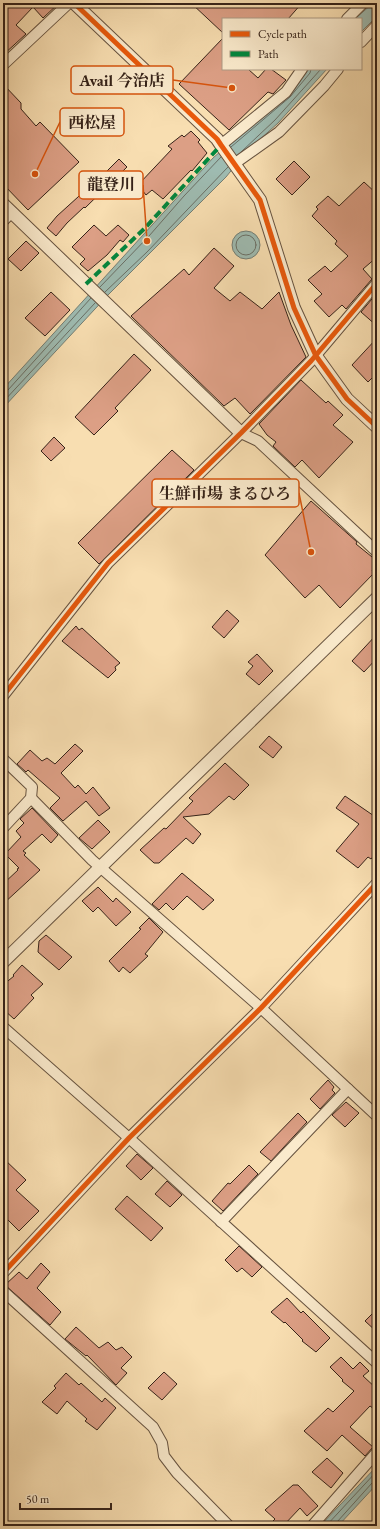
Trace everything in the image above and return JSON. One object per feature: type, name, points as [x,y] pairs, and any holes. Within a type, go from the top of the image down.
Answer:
[{"type":"street","points":[[3,65],[69,3]]},
{"type":"street","points":[[74,3],[217,139],[260,200],[294,308],[316,356],[347,399],[377,427]]},
{"type":"street","points":[[348,18],[359,4]]},
{"type":"street","points":[[362,41],[377,25]]},
{"type":"street","points":[[221,145],[286,92],[301,70]]},
{"type":"street","points":[[234,164],[278,132],[324,86],[337,70]]},
{"type":"street","points":[[3,204],[240,433],[258,441],[377,552]]},
{"type":"street","points":[[3,221],[12,212]]},
{"type":"street","points":[[3,696],[108,563],[316,356],[377,283]]},
{"type":"street","points":[[3,962],[377,598]]},
{"type":"street","points":[[3,759],[32,787],[31,798],[3,828]]},
{"type":"street","points":[[31,798],[100,868],[261,1008],[377,1116]]},
{"type":"street","points":[[3,1273],[129,1138],[261,1008],[377,884]]},
{"type":"street","points":[[3,1027],[129,1138],[377,1363]]},
{"type":"street","points":[[222,1222],[348,1089]]},
{"type":"street","points":[[3,1291],[153,1427],[162,1443],[164,1456],[177,1473],[229,1526]]},
{"type":"street","points":[[312,1526],[377,1452]]},
{"type":"water","points":[[373,3],[377,3],[377,16],[362,31],[362,18],[356,18]]},
{"type":"water","points":[[308,70],[326,70],[278,123],[247,151],[226,177],[108,295],[3,408],[3,389],[213,158],[297,84]]},
{"type":"water","points":[[246,231],[256,235],[260,245],[256,255],[246,259],[236,255],[232,245],[236,235]]},
{"type":"water","points":[[377,1466],[377,1484],[338,1526],[320,1526]]},
{"type":"building","points":[[12,3],[59,3],[43,18],[33,7],[16,25],[26,34],[3,55],[3,11]]},
{"type":"building","points":[[191,3],[302,3],[289,18],[222,18],[222,32]]},
{"type":"building","points":[[222,39],[222,70],[249,70],[258,78],[265,70],[272,70],[286,80],[273,94],[268,92],[229,130],[179,84]]},
{"type":"building","points":[[3,84],[21,103],[21,109],[36,126],[40,122],[79,162],[28,210],[3,184]]},
{"type":"building","points":[[191,131],[200,140],[198,142],[207,153],[192,171],[191,170],[163,199],[152,190],[146,195],[138,185],[172,149],[168,146],[182,135],[184,137]]},
{"type":"building","points":[[119,159],[127,167],[85,208],[84,207],[67,223],[56,236],[47,228],[57,216],[89,187],[90,188]]},
{"type":"building","points":[[294,161],[310,177],[292,195],[276,179]]},
{"type":"building","points":[[364,182],[377,194],[377,257],[363,269],[372,279],[346,309],[342,305],[329,317],[314,301],[322,294],[308,280],[325,266],[331,272],[348,256],[335,244],[337,241],[312,216],[318,209],[316,207],[328,196],[339,206]]},
{"type":"building","points":[[94,225],[106,236],[118,225],[129,235],[123,242],[120,240],[107,255],[88,271],[80,264],[85,259],[72,247]]},
{"type":"building","points":[[26,241],[39,253],[21,271],[8,259]]},
{"type":"building","points":[[214,248],[234,266],[214,288],[230,301],[240,292],[262,309],[279,292],[291,325],[306,357],[250,414],[235,398],[224,406],[131,316],[184,269],[189,275]]},
{"type":"building","points":[[51,292],[70,310],[45,336],[25,318]]},
{"type":"building","points":[[377,293],[377,326],[361,312]]},
{"type":"building","points":[[377,338],[377,364],[374,367],[377,373],[368,382],[352,365]]},
{"type":"building","points":[[134,354],[151,370],[115,408],[118,411],[94,435],[75,417]]},
{"type":"building","points":[[301,380],[326,403],[328,401],[343,415],[333,425],[353,442],[319,478],[302,460],[295,467],[273,446],[276,442],[267,435],[259,424]]},
{"type":"building","points":[[54,437],[65,448],[51,461],[41,451]]},
{"type":"building","points":[[172,450],[194,470],[99,564],[78,543]]},
{"type":"building","points":[[311,501],[357,542],[356,544],[377,561],[377,566],[372,570],[374,573],[340,608],[319,585],[305,598],[265,555]]},
{"type":"building","points":[[227,610],[239,621],[224,638],[212,627]]},
{"type":"building","points":[[76,626],[79,630],[82,628],[120,663],[115,667],[116,670],[108,678],[62,641]]},
{"type":"building","points":[[377,634],[377,658],[364,672],[352,661]]},
{"type":"building","points":[[257,654],[273,671],[259,685],[246,674],[253,666],[248,662]]},
{"type":"building","points":[[269,736],[282,747],[273,758],[259,747]]},
{"type":"building","points":[[75,744],[83,751],[61,773],[75,788],[78,785],[86,794],[93,787],[110,808],[99,816],[86,801],[63,821],[50,808],[60,798],[28,770],[26,772],[17,764],[30,750],[42,761],[47,758],[55,764]]},
{"type":"building","points":[[225,763],[249,785],[234,800],[229,796],[209,814],[183,817],[201,834],[193,844],[186,838],[159,863],[154,863],[140,850],[164,828],[166,829],[193,801],[189,798]]},
{"type":"building","points":[[345,796],[377,818],[377,852],[371,859],[368,857],[358,868],[336,851],[359,824],[336,808]]},
{"type":"building","points":[[32,808],[58,835],[51,843],[42,834],[23,851],[26,853],[24,855],[40,870],[3,904],[3,884],[19,868],[5,854],[21,837],[16,831],[24,823],[20,819]]},
{"type":"building","points":[[98,820],[110,832],[92,849],[79,838]]},
{"type":"building","points":[[182,873],[214,900],[203,910],[187,896],[173,910],[166,903],[159,910],[152,904]]},
{"type":"building","points":[[98,887],[113,902],[116,898],[131,912],[116,926],[98,907],[93,912],[82,901]]},
{"type":"building","points":[[149,918],[163,932],[145,954],[148,956],[130,973],[123,967],[119,972],[109,961],[141,929],[139,928]]},
{"type":"building","points":[[46,935],[72,957],[59,970],[38,952],[39,941]]},
{"type":"building","points":[[22,965],[43,984],[31,995],[34,998],[14,1019],[3,1009],[3,985],[14,976],[13,975]]},
{"type":"building","points":[[328,1080],[334,1087],[332,1090],[335,1093],[320,1109],[310,1099]]},
{"type":"building","points":[[346,1102],[359,1113],[345,1127],[332,1115]]},
{"type":"building","points":[[298,1113],[307,1122],[271,1161],[260,1152]]},
{"type":"building","points":[[137,1154],[153,1168],[141,1180],[126,1166]]},
{"type":"building","points":[[3,1158],[26,1180],[16,1190],[39,1211],[19,1231],[3,1215]]},
{"type":"building","points":[[249,1165],[258,1174],[223,1211],[212,1201],[228,1183],[230,1184]]},
{"type":"building","points":[[167,1181],[182,1195],[170,1207],[155,1194]]},
{"type":"building","points":[[127,1196],[163,1228],[151,1241],[115,1209]]},
{"type":"building","points":[[239,1246],[262,1267],[252,1277],[242,1268],[237,1272],[225,1260]]},
{"type":"building","points":[[41,1263],[50,1272],[37,1288],[61,1312],[50,1325],[5,1285],[19,1272],[27,1279]]},
{"type":"building","points":[[287,1298],[301,1313],[303,1311],[330,1338],[316,1352],[302,1341],[303,1340],[285,1322],[284,1323],[271,1312]]},
{"type":"building","points":[[377,1309],[377,1332],[365,1321]]},
{"type":"building","points":[[76,1327],[99,1348],[108,1342],[116,1350],[122,1347],[132,1357],[121,1368],[127,1373],[116,1385],[87,1355],[86,1356],[65,1339]]},
{"type":"building","points":[[341,1357],[353,1369],[360,1362],[369,1371],[363,1376],[377,1389],[377,1411],[370,1406],[350,1427],[373,1447],[365,1456],[342,1435],[327,1451],[304,1431],[328,1408],[333,1412],[354,1391],[342,1381],[343,1380],[330,1367]]},
{"type":"building","points":[[164,1372],[177,1384],[162,1400],[148,1388]]},
{"type":"building","points":[[66,1373],[79,1385],[81,1383],[102,1402],[105,1398],[116,1408],[97,1430],[85,1421],[87,1419],[67,1401],[57,1414],[42,1402],[56,1388],[54,1386]]},
{"type":"building","points":[[327,1458],[343,1473],[331,1488],[312,1472]]},
{"type":"building","points":[[293,1485],[298,1485],[318,1506],[307,1516],[300,1508],[283,1526],[268,1526],[275,1519],[265,1510]]},
{"type":"marked path","points":[[86,284],[145,228],[221,145]]},
{"type":"cycle path","points":[[74,3],[217,139],[260,200],[294,308],[316,356],[347,399],[377,427]]},
{"type":"cycle path","points":[[3,696],[108,563],[241,433],[311,361],[377,283]]},
{"type":"cycle path","points":[[3,1273],[129,1138],[261,1008],[377,883]]},
{"type":"place","name":"Avail 今治店","points":[[232,88]]},
{"type":"place","name":"西松屋","points":[[35,174]]},
{"type":"place","name":"龍登川","points":[[147,241]]},
{"type":"place","name":"生鮮市場 まるひろ","points":[[311,552]]}]
